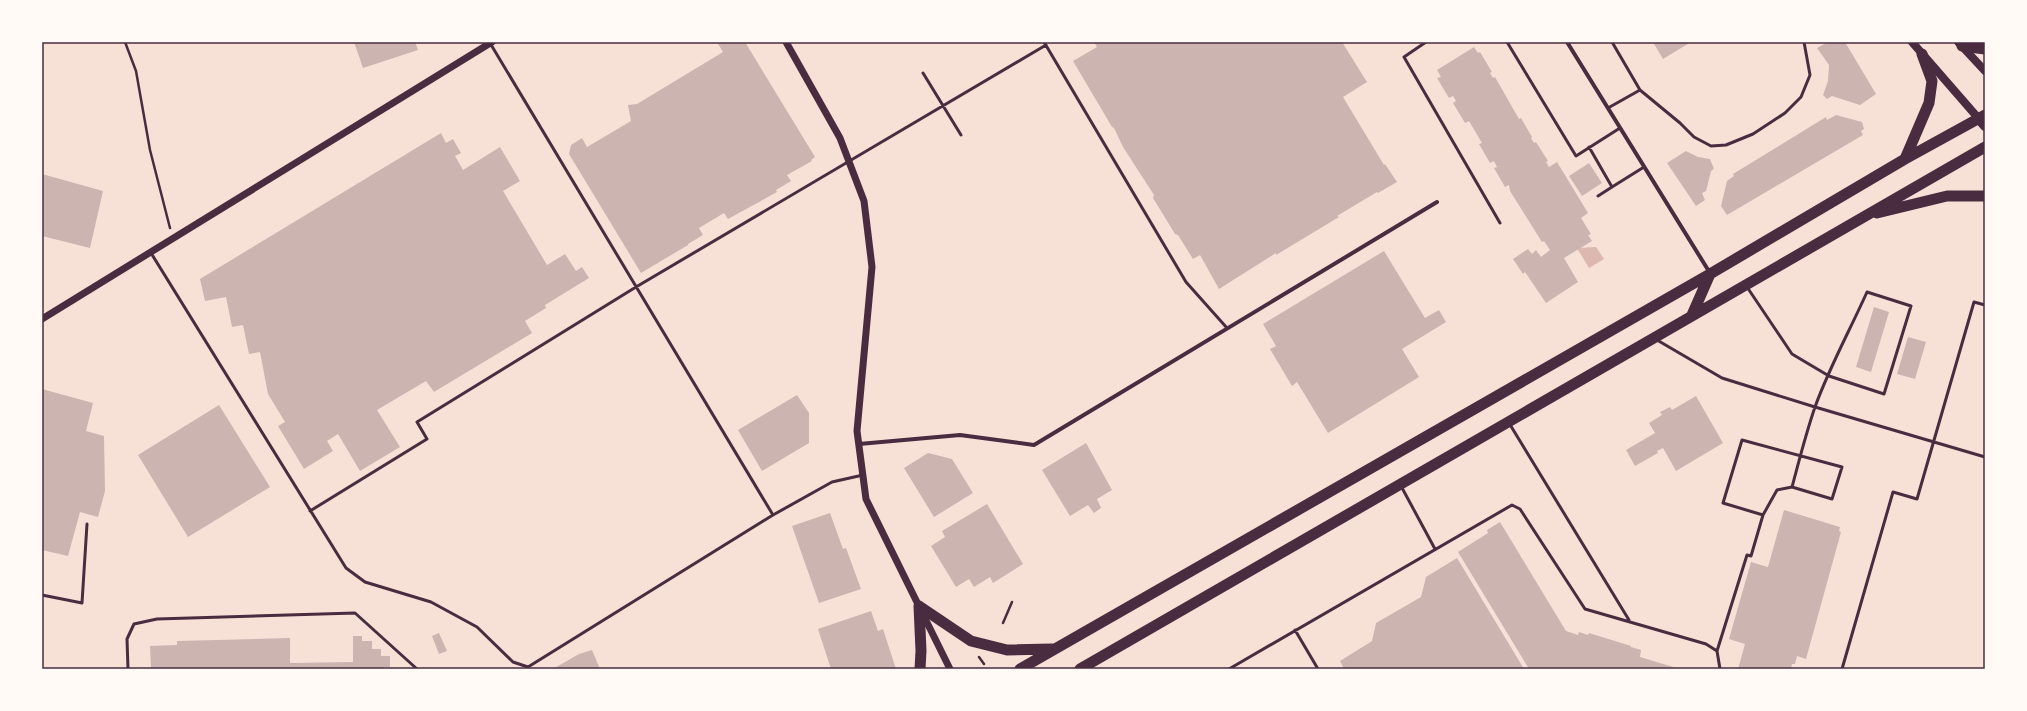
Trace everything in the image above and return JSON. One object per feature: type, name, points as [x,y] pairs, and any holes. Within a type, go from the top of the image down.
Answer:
[{"type":"highway","points":[[1960,44],[1985,49]]},
{"type":"highway","points":[[1905,159],[1929,103],[1932,81],[1922,54]]},
{"type":"highway","points":[[1020,669],[1710,274],[1905,159],[1983,120]]},
{"type":"highway","points":[[1080,669],[1745,284],[1985,147]]},
{"type":"highway","points":[[1865,216],[1947,196],[1985,196]]},
{"type":"highway","points":[[1692,315],[1710,274]]},
{"type":"highway","points":[[919,606],[971,641],[1007,650],[1055,649]]},
{"type":"highway","points":[[919,606],[921,651],[920,669]]},
{"type":"main road","points":[[1912,42],[1983,120]]},
{"type":"main road","points":[[1960,44],[1985,71]]},
{"type":"street","points":[[786,42],[840,138],[850,160],[864,201],[872,268],[857,431],[866,499],[950,669]]},
{"type":"street","points":[[1567,42],[1710,274]]},
{"type":"street","points":[[42,318],[491,43]]},
{"type":"street","points":[[859,444],[960,435],[1034,445],[1437,202]]},
{"type":"lane","points":[[1426,42],[1404,57],[1500,223]]},
{"type":"lane","points":[[1507,42],[1576,156],[1620,128]]},
{"type":"lane","points":[[1612,42],[1640,90],[1680,123],[1694,137],[1712,146],[1726,145],[1753,134],[1785,113],[1801,97],[1810,75],[1804,42]]},
{"type":"lane","points":[[491,43],[773,515]]},
{"type":"lane","points":[[310,511],[427,439],[417,422],[636,287],[1045,43],[1186,282],[1227,328]]},
{"type":"lane","points":[[923,73],[961,135]]},
{"type":"lane","points":[[1608,108],[1640,90]]},
{"type":"lane","points":[[1589,147],[1612,187]]},
{"type":"lane","points":[[1598,196],[1644,167]]},
{"type":"lane","points":[[150,252],[346,568],[365,582],[431,602],[477,627],[513,662],[528,667],[773,515],[832,482],[863,474]]},
{"type":"lane","points":[[1745,284],[1792,354],[1829,376],[1884,394],[1911,306],[1867,292],[1829,376],[1815,407],[1792,487]]},
{"type":"lane","points":[[1842,669],[1893,492],[1917,499],[1974,302],[1985,305]]},
{"type":"lane","points":[[1653,338],[1722,378],[1985,457]]},
{"type":"lane","points":[[1508,422],[1629,620]]},
{"type":"lane","points":[[1720,669],[1717,651],[1746,554],[1751,556],[1763,515],[1777,490],[1792,487],[1832,499],[1842,467],[1742,440],[1723,503],[1763,515]]},
{"type":"lane","points":[[1400,484],[1435,549]]},
{"type":"lane","points":[[1229,669],[1512,504],[1520,509],[1586,609],[1629,620],[1706,644],[1717,651]]},
{"type":"lane","points":[[42,595],[82,603],[87,524]]},
{"type":"lane","points":[[128,669],[127,639],[134,624],[157,619],[355,613],[417,669]]},
{"type":"lane","points":[[1295,630],[1318,669]]},
{"type":"path","points":[[126,42],[136,71],[150,150],[172,238]]},
{"type":"path","points":[[1003,623],[1012,602]]},
{"type":"path","points":[[979,656],[984,664]]},
{"type":"shaded area","points":[[1596,247],[1604,259],[1589,268],[1577,248]]},
{"type":"building","points":[[354,42],[415,42],[418,50],[363,68]]},
{"type":"building","points":[[717,42],[745,42],[815,157],[811,160],[812,161],[787,175],[791,181],[776,190],[777,192],[728,219],[724,213],[699,228],[703,235],[641,273],[569,154],[571,145],[582,138],[587,147],[631,121],[628,105],[637,104],[723,52]]},
{"type":"building","points":[[1094,42],[1342,42],[1367,82],[1343,97],[1384,165],[1385,164],[1397,182],[1337,216],[1339,217],[1276,255],[1276,253],[1219,289],[1200,255],[1193,259],[1178,235],[1175,234],[1153,198],[1154,195],[1123,147],[1114,128],[1073,61],[1097,47]]},
{"type":"building","points":[[1653,42],[1691,42],[1663,59]]},
{"type":"building","points":[[1828,42],[1845,42],[1876,94],[1860,105],[1832,96],[1827,99],[1823,95],[1828,81],[1829,65],[1817,48]]},
{"type":"building","points":[[1474,47],[1478,53],[1480,52],[1492,72],[1490,73],[1493,78],[1495,77],[1519,119],[1521,118],[1534,143],[1536,142],[1548,161],[1546,162],[1549,167],[1557,162],[1588,213],[1581,218],[1591,234],[1588,235],[1592,241],[1564,258],[1578,282],[1546,303],[1525,272],[1523,274],[1513,259],[1528,249],[1532,254],[1536,250],[1541,257],[1550,250],[1544,241],[1542,242],[1510,191],[1509,185],[1505,187],[1494,168],[1497,167],[1494,161],[1490,163],[1479,144],[1482,143],[1469,121],[1465,123],[1453,103],[1456,101],[1453,96],[1449,98],[1437,78],[1441,77],[1437,70]]},
{"type":"building","points":[[1836,115],[1862,122],[1864,129],[1861,131],[1863,135],[1727,215],[1721,206],[1727,181],[1734,176],[1733,174],[1826,117],[1827,120]]},
{"type":"building","points":[[441,133],[446,143],[453,139],[461,153],[455,156],[463,170],[500,147],[520,181],[503,191],[547,265],[565,254],[576,271],[582,267],[589,278],[545,305],[546,308],[525,321],[532,333],[434,392],[426,381],[377,410],[400,447],[360,471],[338,434],[327,441],[333,451],[304,469],[278,426],[285,422],[268,394],[260,352],[249,354],[243,325],[232,327],[226,297],[205,301],[200,279]]},
{"type":"building","points":[[1686,151],[1698,157],[1710,159],[1714,169],[1711,171],[1706,191],[1702,193],[1705,200],[1696,206],[1667,163]]},
{"type":"building","points":[[1589,163],[1602,183],[1582,196],[1569,176]]},
{"type":"building","points":[[42,174],[103,191],[90,248],[42,236]]},
{"type":"building","points":[[1384,251],[1425,318],[1439,310],[1446,322],[1402,349],[1419,377],[1328,433],[1297,382],[1292,386],[1270,349],[1276,346],[1263,324]]},
{"type":"building","points":[[1874,307],[1889,312],[1871,372],[1856,367]]},
{"type":"building","points":[[1908,337],[1926,342],[1915,379],[1897,374]]},
{"type":"building","points":[[42,389],[93,403],[86,431],[104,436],[105,491],[98,517],[80,512],[68,556],[42,550]]},
{"type":"building","points":[[797,395],[809,413],[809,443],[762,471],[738,430]]},
{"type":"building","points":[[1696,396],[1723,443],[1676,471],[1663,448],[1657,451],[1658,453],[1635,466],[1626,450],[1655,433],[1649,423],[1662,415],[1660,412],[1670,407],[1672,410]]},
{"type":"building","points":[[219,405],[270,487],[188,537],[138,455]]},
{"type":"building","points":[[1086,443],[1112,490],[1097,499],[1101,508],[1094,513],[1088,505],[1070,516],[1042,470]]},
{"type":"building","points":[[928,453],[952,459],[973,493],[934,517],[904,468]]},
{"type":"building","points":[[987,504],[1023,564],[993,583],[990,577],[974,587],[969,579],[956,587],[931,546],[945,537],[942,531]]},
{"type":"building","points":[[1784,510],[1840,527],[1839,531],[1841,532],[1806,659],[1797,656],[1795,664],[1792,664],[1791,669],[1738,669],[1745,644],[1729,639],[1751,562],[1768,567]]},
{"type":"building","points":[[830,513],[843,549],[846,548],[861,589],[819,603],[792,526]]},
{"type":"building","points":[[1500,522],[1566,631],[1578,635],[1579,632],[1588,635],[1589,633],[1631,646],[1641,650],[1640,657],[1680,669],[1529,669],[1458,552],[1488,533],[1487,530]]},
{"type":"building","points":[[1457,558],[1524,669],[1344,669],[1340,661],[1372,641],[1376,623],[1421,597],[1426,577]]},
{"type":"building","points":[[871,611],[878,631],[883,629],[896,669],[831,669],[818,629]]},
{"type":"building","points":[[439,633],[447,651],[439,654],[432,636]]},
{"type":"building","points":[[353,636],[362,636],[362,641],[372,641],[372,649],[381,649],[381,656],[390,656],[390,667],[384,667],[384,669],[151,669],[150,646],[177,645],[177,641],[290,638],[290,663],[353,662]]},
{"type":"building","points":[[592,650],[600,669],[553,669],[579,654]]}]
